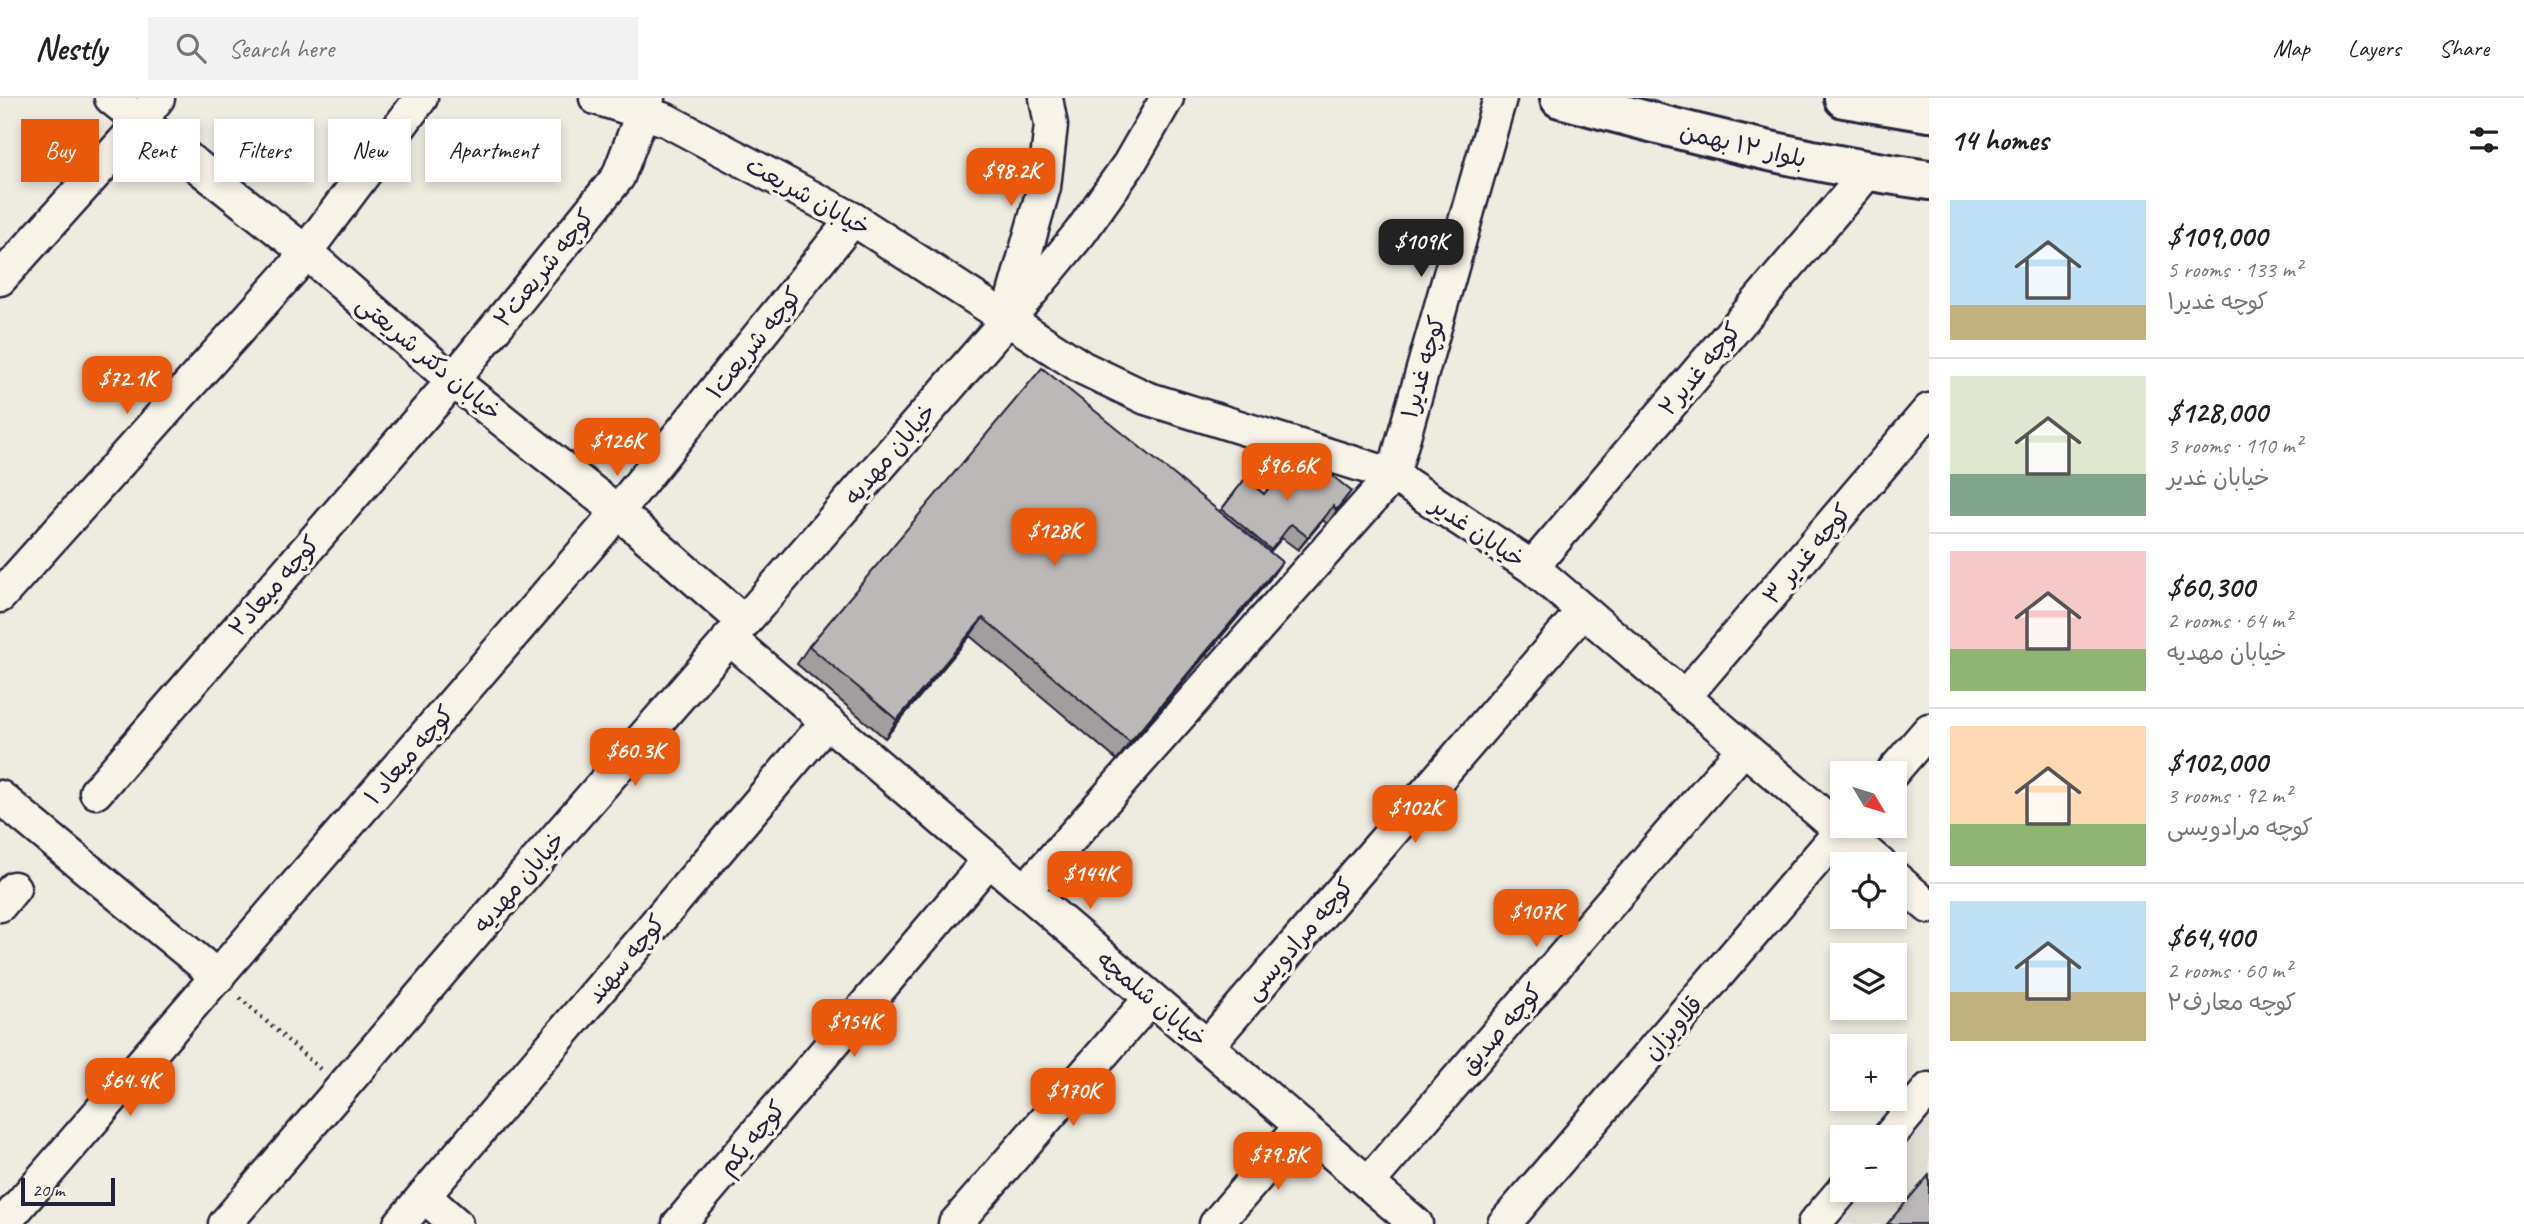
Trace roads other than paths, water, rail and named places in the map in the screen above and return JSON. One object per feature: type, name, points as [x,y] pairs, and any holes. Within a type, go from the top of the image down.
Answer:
[{"type":"main road","name":"بلوار ۱۲ بهمن","points":[[1560,98],[1689,133],[1868,172],[1929,180]]},
{"type":"main road","points":[[1844,98],[1929,112]]},
{"type":"street","name":"خیابان دکتر شریعتی","points":[[111,98],[142,119]]},
{"type":"street","points":[[0,596],[299,261],[421,98]]},
{"type":"street","name":"خیابان شریعت","points":[[596,98],[645,105],[666,120],[853,219],[1007,319]]},
{"type":"street","name":"خیابان مهدیه","points":[[1007,319],[1044,187],[1051,125],[1046,98]]},
{"type":"street","name":"خیابان مهدیه","points":[[225,1224],[1028,296],[1101,204],[1129,164],[1167,98]]},
{"type":"street","name":"کوچه غدیر۱","points":[[1393,475],[1500,98]]},
{"type":"street","name":"کوچه شریعت۲","points":[[452,380],[618,177],[645,105]]},
{"type":"street","points":[[0,279],[113,152]]},
{"type":"street","name":"خیابان دکتر شریعتی","points":[[200,171],[299,261],[452,380],[609,522],[737,630]]},
{"type":"street","name":"کوچه غدیر۲","points":[[1532,567],[1868,172]]},
{"type":"street","name":"کوچه شریعت۱","points":[[609,522],[853,219]]},
{"type":"street","name":"خیابان غدیر","points":[[1007,319],[1083,368],[1146,398],[1393,475],[1532,567],[1830,818]]},
{"type":"street","name":"کوچه میعاد۲","points":[[96,792],[452,380]]},
{"type":"street","name":"کوچه غدیر ۳","points":[[1685,698],[1929,410]]},
{"type":"street","points":[[1025,890],[1393,475]]},
{"type":"street","name":"کوچه میعاد ۱","points":[[3,1224],[609,522]]},
{"type":"street","name":"کوچه مرادویسی","points":[[1207,1046],[1583,611]]},
{"type":"street","name":"خیابان شلمچه","points":[[737,630],[827,722],[1416,1224]]},
{"type":"street","name":"کوچه سهند","points":[[400,1224],[827,722]]},
{"type":"street","points":[[1902,761],[1929,730]]},
{"type":"street","name":"کوچه صدیق","points":[[1368,1183],[1744,748]]},
{"type":"street","points":[[0,797],[218,977]]},
{"type":"street","name":"قلاویزان","points":[[1504,1224],[1835,838]]},
{"type":"street","name":"خیابان غدیر","points":[[1853,838],[1867,852]]},
{"type":"street","name":"کوچه یکم","points":[[679,1224],[989,860]]},
{"type":"street","points":[[1907,888],[1929,907]]},
{"type":"street","points":[[955,1224],[1151,998]]},
{"type":"street","points":[[1899,1125],[1929,1089]]},
{"type":"street","points":[[1216,1224],[1301,1126]]},
{"type":"street","points":[[424,1196],[456,1224]]},
{"type":"street","points":[[1814,1224],[1833,1202]]}]
